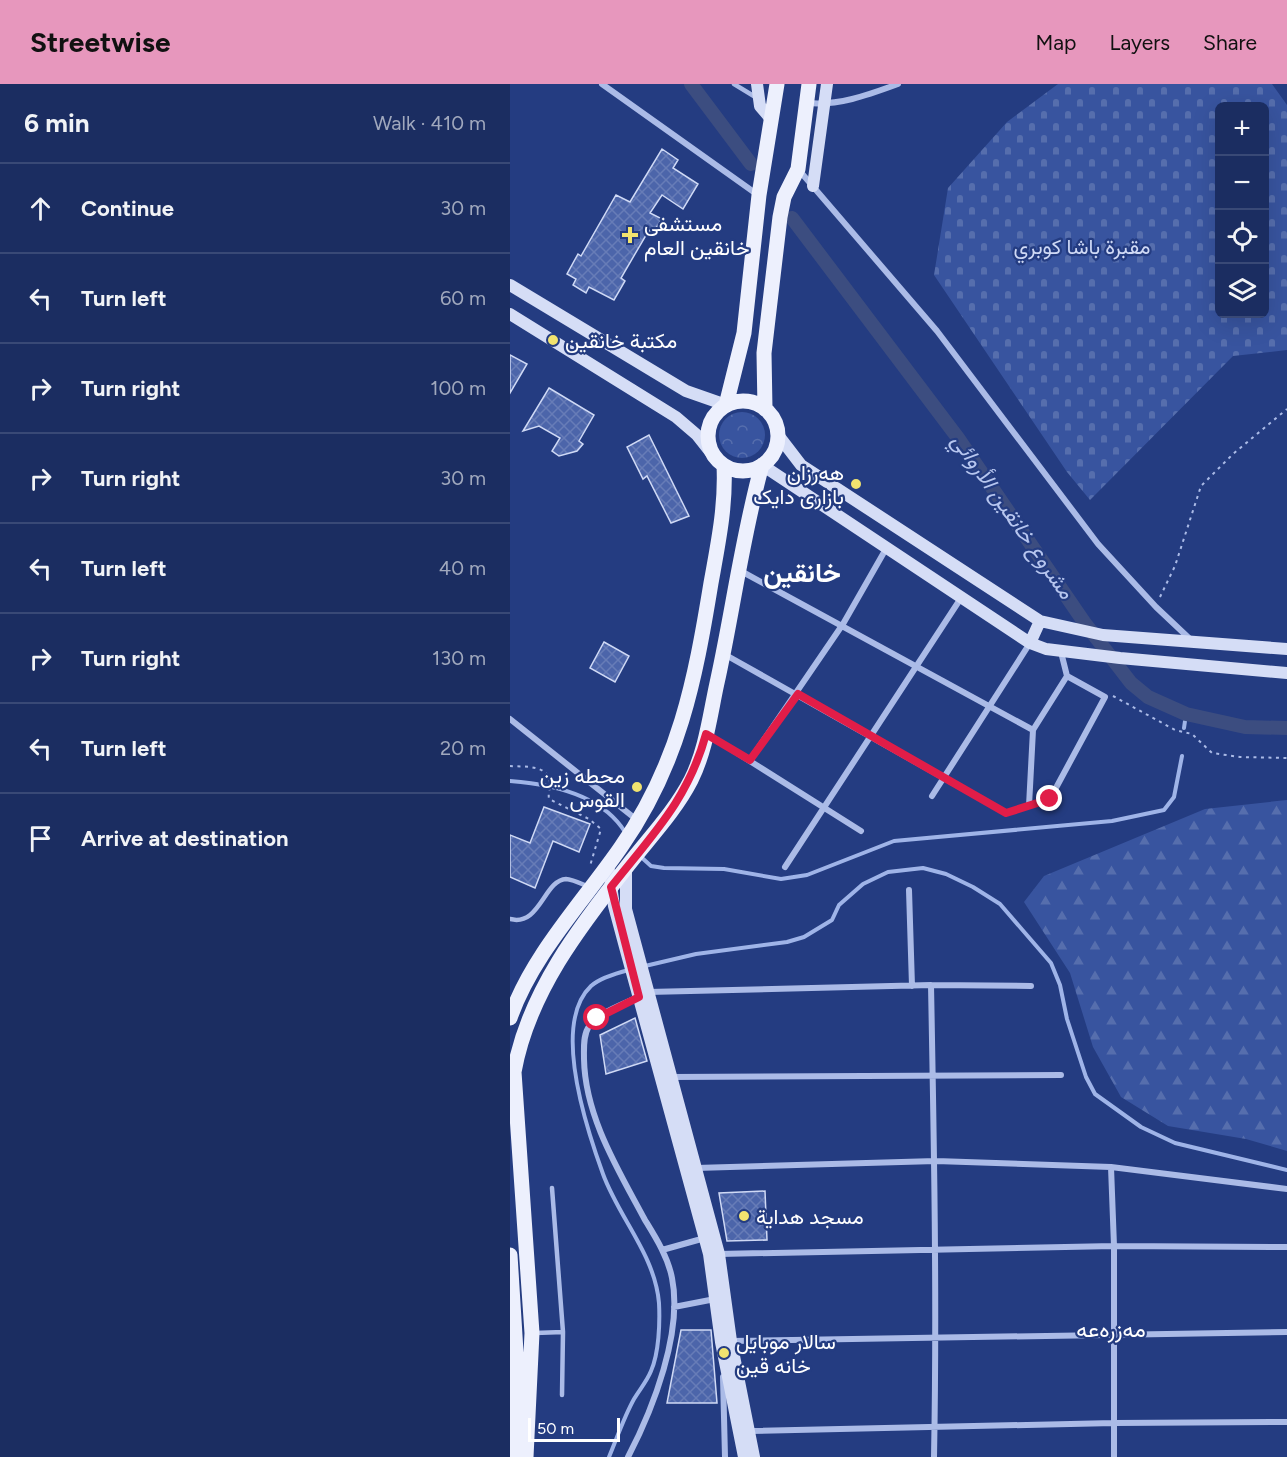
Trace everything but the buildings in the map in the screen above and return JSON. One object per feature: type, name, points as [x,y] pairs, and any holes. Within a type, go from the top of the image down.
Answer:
[{"type":"main road","points":[[757,84],[757,98],[765,114],[771,119]]},
{"type":"main road","points":[[726,405],[744,333],[759,195],[777,84]]},
{"type":"main road","points":[[765,409],[764,353],[778,226],[784,197],[798,169],[809,84]]},
{"type":"main road","points":[[813,186],[827,84]]},
{"type":"main road","points":[[510,285],[686,391],[726,405]]},
{"type":"main road","points":[[510,314],[676,417],[697,435],[724,466],[743,471],[762,465]]},
{"type":"main road","points":[[712,454],[708,432],[717,412],[726,405],[746,401],[765,409],[772,416],[778,435],[801,465],[1040,621],[1103,635],[1287,649]]},
{"type":"main road","points":[[526,1457],[532,1334],[514,1072],[517,1055],[524,1027],[550,976],[611,887],[682,795],[699,759],[725,647],[751,506],[762,465],[776,447],[778,435]]},
{"type":"main road","points":[[762,465],[1030,643],[1061,651],[1101,656],[1287,673]]},
{"type":"main road","points":[[510,1018],[545,952],[621,847],[663,775],[673,751],[683,721],[702,637],[725,504],[724,466]]},
{"type":"main road","points":[[1030,643],[1040,621]]},
{"type":"main road","points":[[702,637],[725,647]]},
{"type":"main road","points":[[673,751],[699,759]]},
{"type":"main road","points":[[608,864],[611,887],[630,946],[705,1238],[723,1351],[744,1457]]},
{"type":"main road","points":[[628,865],[624,899],[630,946]]},
{"type":"main road","points":[[642,991],[671,1077],[719,1254],[731,1341],[754,1457]]},
{"type":"main road","points":[[510,1256],[514,1368],[513,1457]]},
{"type":"street","points":[[602,84],[759,195]]},
{"type":"street","points":[[806,103],[824,105],[858,98],[898,84]]},
{"type":"street","points":[[798,169],[937,331],[1098,544],[1156,607],[1193,642]]},
{"type":"street","points":[[750,760],[798,694],[843,624],[887,547]]},
{"type":"street","points":[[738,569],[843,624],[1033,730]]},
{"type":"street","points":[[785,867],[962,597]]},
{"type":"street","points":[[933,796],[1030,643]]},
{"type":"street","points":[[725,647],[798,694],[1006,813],[1050,799],[1105,697],[1067,676]]},
{"type":"street","points":[[1029,806],[1033,730],[1067,676],[1061,651]]},
{"type":"street","points":[[510,719],[634,825]]},
{"type":"street","points":[[706,734],[861,831]]},
{"type":"street","points":[[909,890],[912,986]]},
{"type":"street","points":[[932,985],[936,1161],[933,1250],[934,1457]]},
{"type":"street","points":[[628,1457],[658,1385],[674,1307],[672,1279],[662,1250],[605,1141],[594,1114],[585,1075],[585,1041],[588,1029],[597,1018],[642,991],[932,985],[1030,986]]},
{"type":"street","points":[[671,1077],[1061,1075]]},
{"type":"street","points":[[696,1168],[936,1161],[1111,1167],[1287,1189]]},
{"type":"street","points":[[1111,1167],[1114,1246],[1114,1457]]},
{"type":"street","points":[[662,1250],[705,1238]]},
{"type":"street","points":[[719,1254],[1114,1246],[1287,1247]]},
{"type":"street","points":[[674,1307],[715,1299]]},
{"type":"street","points":[[731,1341],[1287,1332]]},
{"type":"street","points":[[723,1351],[725,1457]]},
{"type":"street","points":[[749,1431],[1114,1423],[1287,1422]]},
{"type":"lane","points":[[734,84],[757,98]]},
{"type":"lane","points":[[510,919],[525,919],[536,910],[558,881],[567,879],[594,883]]},
{"type":"lane","points":[[552,1188],[563,1332],[562,1395]]},
{"type":"lane","points":[[532,1334],[563,1332]]},
{"type":"path","points":[[1156,607],[1175,566],[1201,486],[1233,454],[1287,409]]},
{"type":"path","points":[[1105,697],[1113,696],[1175,730],[1192,734],[1212,753],[1240,758],[1287,758]]},
{"type":"path","points":[[510,766],[536,767],[546,774],[550,782],[549,799],[589,819],[602,829],[589,865],[594,883]]},
{"type":"green space","name":"مقبرة باشا كوبري","points":[[1058,84],[1272,84],[1287,105],[1287,350],[1233,356],[1090,500],[1067,472],[934,275],[948,188],[1007,122]]},
{"type":"green space","points":[[742,412],[751,413],[759,418],[764,426],[764,444],[759,452],[751,457],[742,458],[733,457],[725,452],[720,444],[719,435],[720,426],[725,418],[733,413]]},
{"type":"green space","points":[[1287,800],[1287,1151],[1246,1139],[1168,1126],[1121,1097],[1093,1047],[1070,973],[1024,902],[1044,876],[1205,809]]},
{"type":"waterway","name":"مشروع خانقين الأروائي","points":[[691,84],[751,164]]},
{"type":"waterway","name":"مشروع خانقين الأروائي","points":[[792,218],[958,438],[1084,622],[1131,683],[1148,697],[1186,714],[1245,727],[1287,728]]},
{"type":"waterway","points":[[1184,728],[1186,714]]},
{"type":"waterway","points":[[640,856],[651,866],[724,869],[781,879],[807,875],[894,841],[1112,821],[1164,810],[1174,797],[1182,756]]},
{"type":"waterway","points":[[510,781],[542,785],[589,800],[615,819],[625,832]]},
{"type":"waterway","points":[[645,966],[696,954],[787,942],[804,937],[832,920],[839,905],[863,884],[888,872],[923,868],[946,874],[1000,904],[1051,963],[1060,985],[1067,1019],[1086,1077],[1095,1094],[1141,1127],[1175,1143],[1287,1170]]},
{"type":"waterway","points":[[609,1457],[630,1406],[654,1364],[658,1338],[659,1303],[651,1269],[610,1190],[589,1131],[576,1078],[573,1051],[574,1025],[579,1003],[591,986],[604,978],[629,970]]},
{"type":"place","name":"مستشفى خانقين العام","points":[[630,235]]},
{"type":"place","name":"مكتبة خانقين","points":[[553,340]]},
{"type":"place","name":"هەرزان بازاری دایک","points":[[856,484]]},
{"type":"place","name":"محطه زين القوس","points":[[637,787]]},
{"type":"place","name":"مسجد هداية","points":[[744,1216]]},
{"type":"place","name":"سالار موبايل خانه قين","points":[[724,1353]]},
{"type":"district","name":"خانقين","points":[[802,572]]},
{"type":"district","name":"مەزرەعە","points":[[1111,1329]]},
{"type":"route","points":[[597,1018],[639,997],[611,887],[669,816],[692,778],[706,734],[750,760],[798,694],[1006,813],[1050,799]]}]
